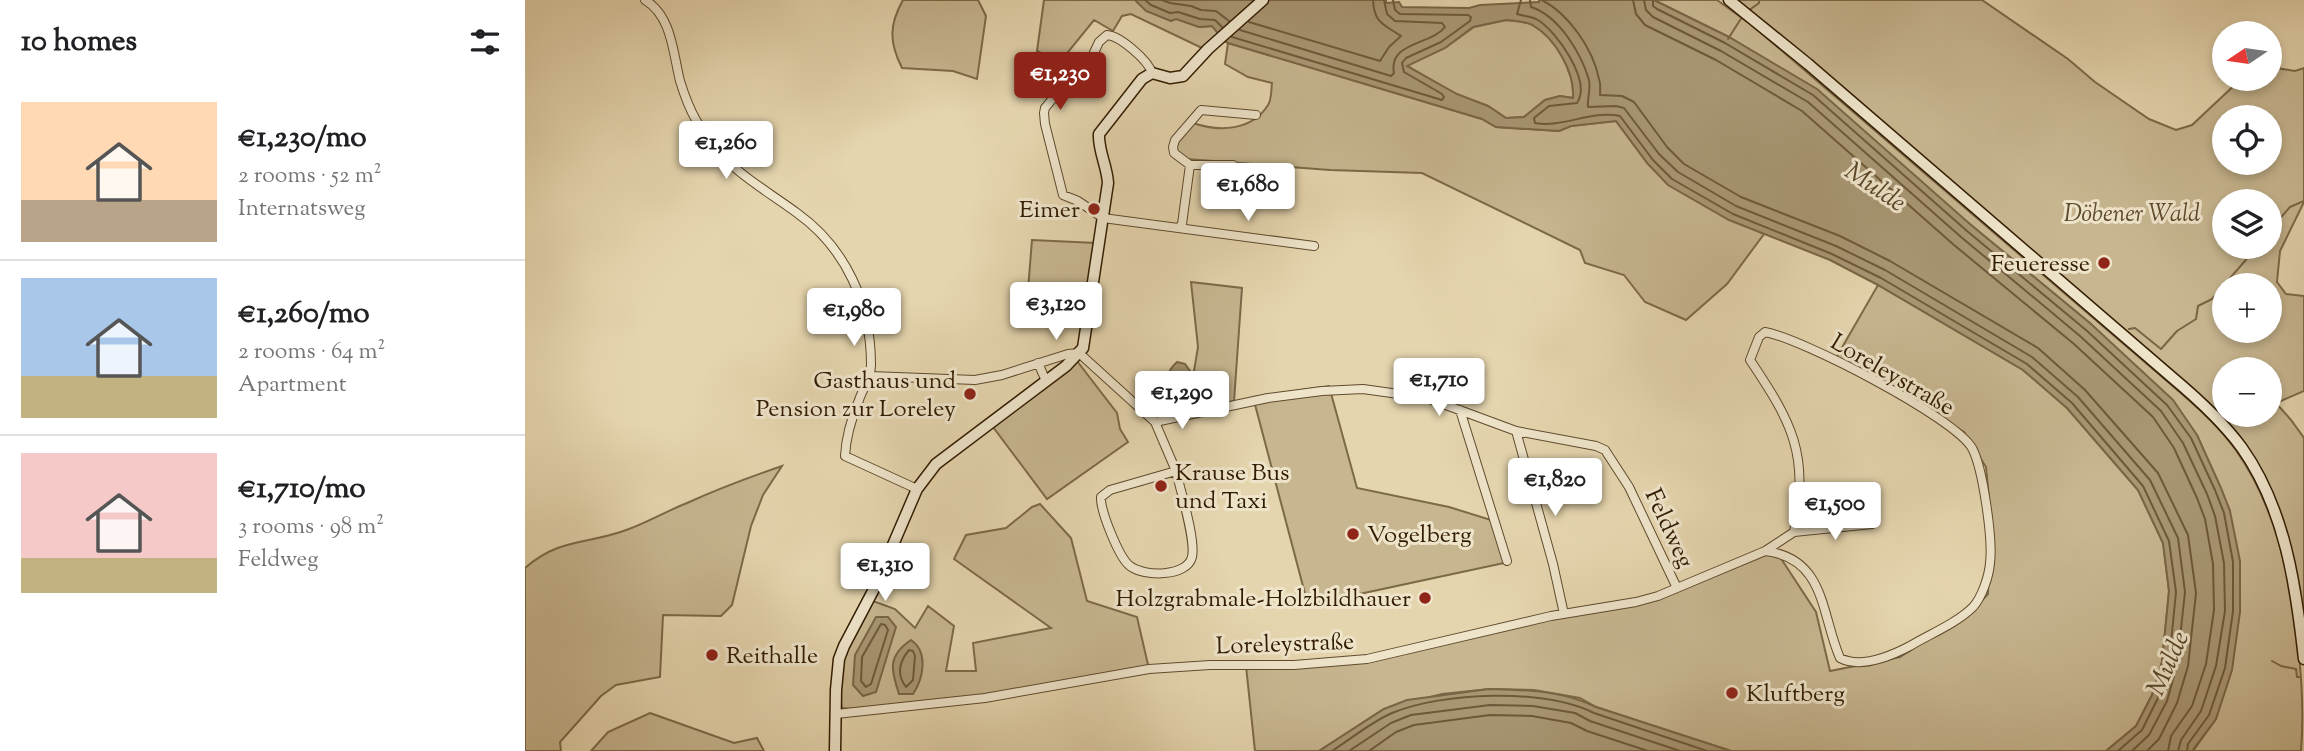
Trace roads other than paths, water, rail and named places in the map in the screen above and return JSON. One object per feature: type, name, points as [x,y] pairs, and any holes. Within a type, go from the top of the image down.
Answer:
[{"type":"street","points":[[645,0],[660,13],[667,26],[684,93],[703,131],[727,163],[820,232],[839,254],[856,285],[865,319],[871,363],[870,376],[850,428],[845,456],[917,489]]},
{"type":"street","points":[[835,751],[837,676],[843,646],[874,589],[917,489],[936,464],[1072,362],[1085,342],[1108,183],[1099,134],[1142,79],[1152,73],[1170,78],[1183,76],[1208,48],[1263,0]]},
{"type":"street","points":[[1729,0],[2174,379],[2228,431],[2260,478],[2280,529],[2294,587],[2304,659]]},
{"type":"street","points":[[1152,73],[1148,63],[1116,37],[1107,35],[1099,42],[1091,59],[1074,73],[1045,108],[1045,124],[1063,195],[1078,201],[1103,218],[1314,246]]},
{"type":"street","points":[[1233,164],[1190,164],[1174,153],[1175,140],[1201,110],[1256,115]]},
{"type":"street","points":[[1179,228],[1182,225],[1190,164]]},
{"type":"street","name":"Loreleystraße","points":[[1765,551],[1786,556],[1809,575],[1826,608],[1840,658],[1863,662],[1897,653],[1965,614],[1975,605],[1982,591],[1990,563],[1983,484],[1972,448],[1962,436],[1883,384],[1786,338],[1765,332],[1759,337],[1750,360],[1788,422],[1798,456],[1800,495],[1794,533]]},
{"type":"street","points":[[870,376],[975,380],[1079,353],[1155,422],[1176,471],[1192,557],[1188,565],[1179,570],[1152,574],[1142,572],[1132,568],[1123,558],[1103,511],[1101,497],[1110,490],[1176,471]]},
{"type":"street","points":[[1038,363],[1046,381]]},
{"type":"street","name":"Feldweg","points":[[1155,422],[1268,398],[1363,389],[1427,398],[1516,430],[1545,438],[1580,442],[1605,450],[1629,487],[1677,588]]},
{"type":"street","points":[[1460,410],[1507,561]]},
{"type":"street","points":[[1516,430],[1564,614]]},
{"type":"street","name":"Loreleystraße","points":[[836,713],[985,698],[1149,669],[1351,662],[1564,614],[1636,602],[1765,551],[1794,533],[1873,524]]},
{"type":"water","name":"Mulde","points":[[1135,0],[1386,0],[1386,3],[1399,2],[1402,7],[1469,8],[1539,0],[1654,0],[1729,37],[1817,89],[1971,225],[2091,324],[2173,400],[2197,435],[2230,511],[2240,561],[2240,612],[2232,670],[2216,719],[2192,751],[2106,751],[2136,726],[2152,695],[2162,662],[2169,591],[2163,543],[2138,490],[2067,408],[2023,370],[1878,285],[1830,260],[1729,220],[1668,185],[1648,164],[1616,121],[1571,126],[1559,131],[1496,127],[1482,119],[1228,43],[1212,26],[1199,27],[1176,19],[1171,21],[1146,11]],"holes":[[[1506,20],[1531,24],[1550,39],[1563,58],[1571,78],[1573,98],[1560,96],[1545,100],[1524,117],[1506,118],[1488,106],[1457,94],[1407,66],[1445,48],[1473,27]]]},
{"type":"water","points":[[1177,362],[1185,364],[1190,371],[1183,388],[1172,393],[1167,391],[1167,378]]},
{"type":"water","points":[[876,617],[888,617],[896,627],[876,692],[863,696],[853,685],[855,655]]},
{"type":"water","points":[[911,640],[920,651],[922,673],[913,694],[899,694],[893,664],[898,652]]},
{"type":"water","points":[[1489,689],[1544,692],[1570,697],[1731,751],[1319,751],[1384,709],[1407,700]]},
{"type":"waterway","points":[[1748,11],[1759,3],[1759,0]]},
{"type":"waterway","points":[[1728,39],[1742,17]]},
{"type":"waterway","points":[[2282,216],[2290,207],[2304,201]]},
{"type":"waterway","points":[[2129,329],[2135,328],[2161,349],[2177,331],[2196,319],[2198,306],[2212,299],[2247,259]]},
{"type":"waterway","points":[[2272,661],[2296,669],[2299,677]]},
{"type":"place","name":"Eimer","points":[[1094,209]]},
{"type":"place","name":"Feueresse","points":[[2104,263]]},
{"type":"place","name":"Gasthaus und Pension zur Loreley","points":[[970,394]]},
{"type":"place","name":"Krause Bus und Taxi","points":[[1161,486]]},
{"type":"place","name":"Vogelberg","points":[[1353,534]]},
{"type":"place","name":"Holzgrabmale-Holzbildhauer","points":[[1425,598]]},
{"type":"place","name":"Reithalle","points":[[712,655]]},
{"type":"place","name":"Kluftberg","points":[[1732,693]]},
{"type":"park label","name":"Döbener Wald","points":[[2132,213]]}]
